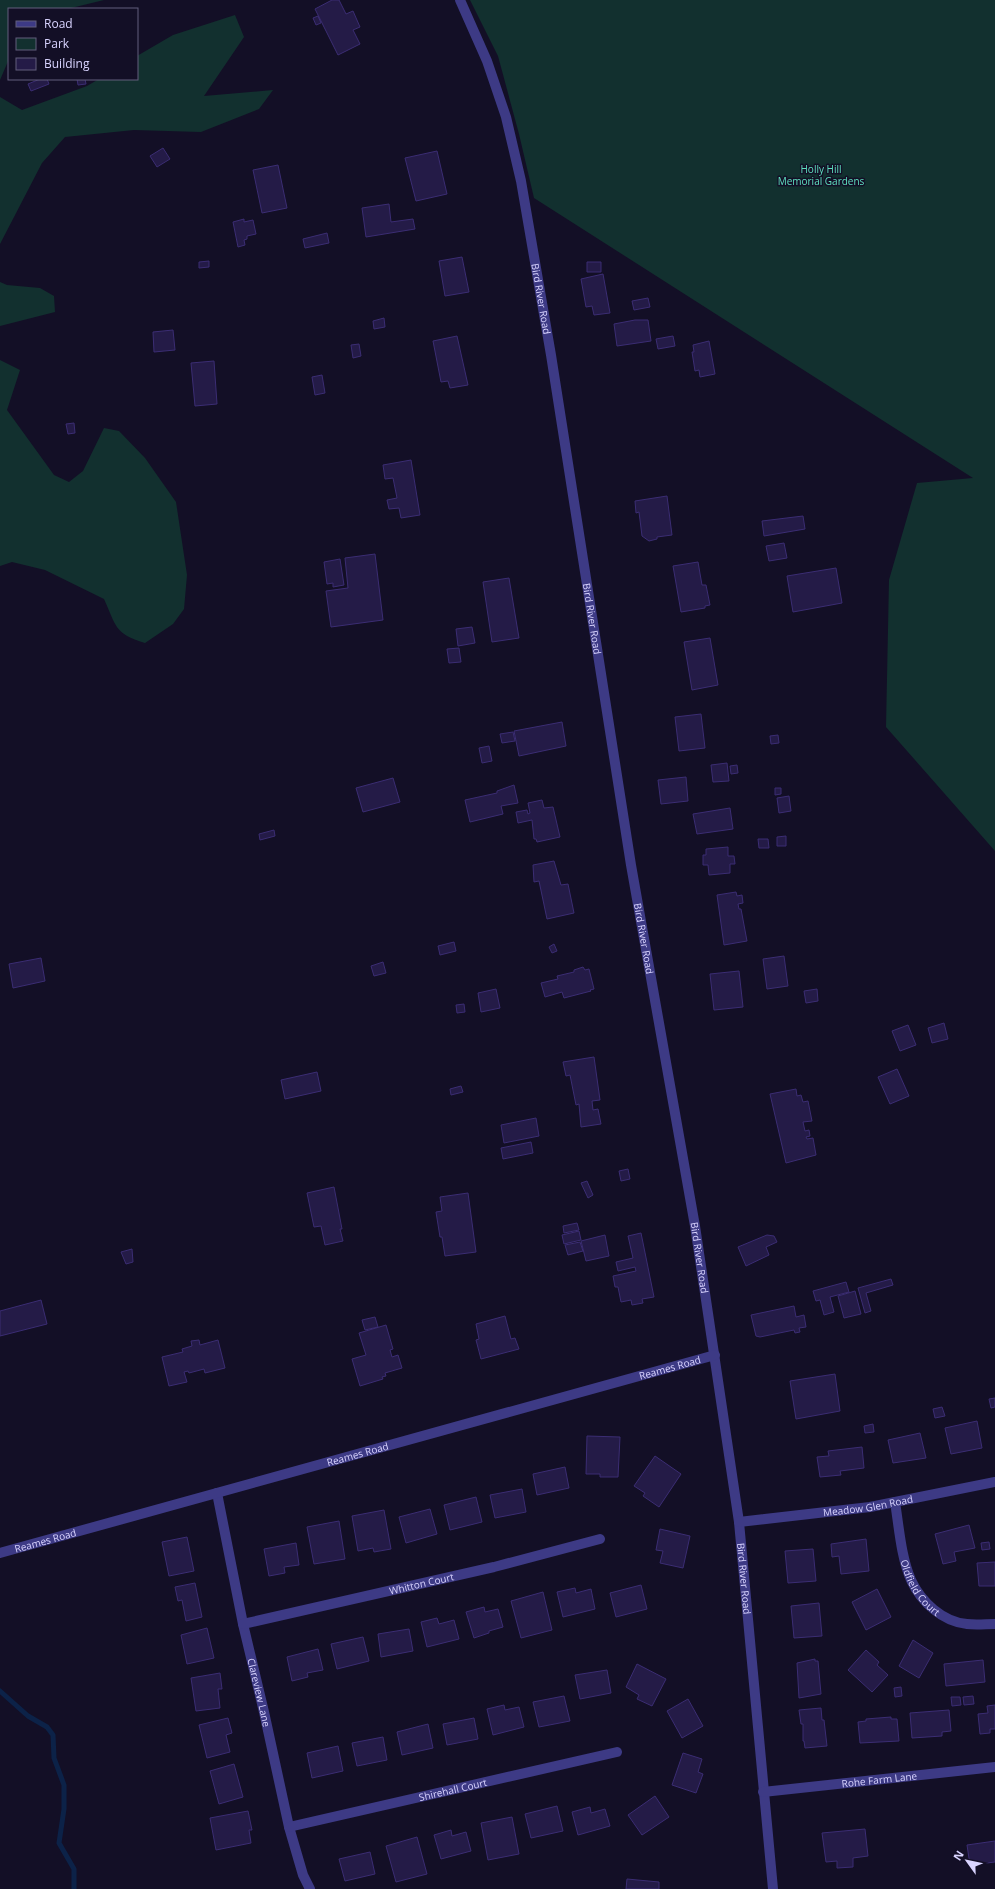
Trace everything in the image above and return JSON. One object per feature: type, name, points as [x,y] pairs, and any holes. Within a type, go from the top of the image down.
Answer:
[{"type":"street","name":"Bird River Road","points":[[460,0],[494,78],[506,117],[521,181],[576,510],[631,864],[686,1173],[715,1355],[739,1522],[773,1889]]},
{"type":"street","name":"Reames Road","points":[[0,1553],[715,1355]]},
{"type":"street","name":"Meadow Glen Road","points":[[739,1522],[870,1507],[995,1482]]},
{"type":"street","name":"Clareview Lane","points":[[217,1493],[243,1624],[289,1827],[303,1875],[310,1889]]},
{"type":"street","name":"Oldfield Court","points":[[895,1502],[905,1557],[911,1580],[925,1601],[935,1611],[950,1620],[967,1624],[995,1624]]},
{"type":"street","name":"Whitton Court","points":[[243,1624],[494,1567],[600,1539]]},
{"type":"street","name":"Shirehall Court","points":[[289,1827],[617,1752]]},
{"type":"street","name":"Rohe Farm Lane","points":[[763,1792],[995,1768]]},
{"type":"green space","points":[[0,0],[104,0],[71,8],[8,8],[8,61],[0,80]]},
{"type":"green space","name":"Holly Hill Memorial Gardens","points":[[470,0],[995,0],[995,851],[886,727],[889,580],[917,483],[973,478],[534,198],[498,56]]},
{"type":"green space","points":[[235,15],[244,37],[204,96],[273,90],[259,109],[201,132],[134,130],[65,137],[42,163],[0,244],[0,97],[22,110],[87,86],[97,80],[138,80],[138,55],[173,35]]},
{"type":"green space","points":[[0,282],[7,285],[40,288],[54,296],[55,312],[0,326]]},
{"type":"green space","points":[[0,360],[20,370],[7,410],[54,475],[69,482],[83,471],[104,428],[119,431],[145,458],[176,502],[187,575],[184,609],[173,624],[145,643],[127,636],[117,627],[104,599],[45,570],[12,562],[0,566]]},
{"type":"building","points":[[332,0],[339,0],[346,14],[353,11],[360,27],[353,30],[360,44],[338,55],[315,9]]},
{"type":"building","points":[[318,16],[321,23],[316,25],[313,18]]},
{"type":"building","points":[[38,80],[47,80],[49,84],[31,91],[28,84]]},
{"type":"building","points":[[77,80],[85,80],[86,84],[78,85]]},
{"type":"building","points":[[163,148],[170,159],[157,167],[150,156]]},
{"type":"building","points":[[437,151],[447,194],[416,201],[405,158]]},
{"type":"building","points":[[278,165],[287,208],[262,213],[253,170]]},
{"type":"building","points":[[389,204],[391,222],[413,219],[415,229],[366,237],[362,208]]},
{"type":"building","points":[[244,219],[244,222],[253,220],[256,234],[247,236],[247,239],[244,240],[245,245],[238,247],[233,222]]},
{"type":"building","points":[[327,233],[329,243],[305,248],[303,239]]},
{"type":"building","points":[[462,257],[469,292],[445,296],[439,261]]},
{"type":"building","points":[[209,261],[209,267],[199,268],[199,262]]},
{"type":"building","points":[[587,262],[601,262],[601,272],[587,272]]},
{"type":"building","points":[[603,274],[610,313],[594,315],[592,306],[586,307],[581,279]]},
{"type":"building","points":[[648,298],[650,307],[634,310],[632,301]]},
{"type":"building","points":[[384,318],[385,327],[374,329],[373,321]]},
{"type":"building","points":[[635,320],[648,320],[651,341],[617,346],[614,324]]},
{"type":"building","points":[[173,330],[175,350],[154,352],[153,332]]},
{"type":"building","points":[[457,336],[468,385],[450,388],[448,381],[441,382],[433,341]]},
{"type":"building","points":[[673,336],[675,346],[658,349],[656,339]]},
{"type":"building","points":[[709,341],[715,374],[700,377],[699,370],[695,371],[692,352],[694,352],[693,345]]},
{"type":"building","points":[[359,344],[361,356],[353,358],[351,345]]},
{"type":"building","points":[[214,361],[217,404],[195,406],[191,363]]},
{"type":"building","points":[[322,375],[325,393],[315,395],[312,377]]},
{"type":"building","points":[[74,423],[75,433],[68,434],[66,424]]},
{"type":"building","points":[[411,460],[420,515],[401,518],[399,508],[389,509],[387,500],[397,498],[393,478],[385,479],[383,465]]},
{"type":"building","points":[[667,496],[672,535],[657,537],[657,539],[649,541],[642,536],[639,512],[636,513],[635,501]]},
{"type":"building","points":[[803,516],[805,529],[764,536],[762,521]]},
{"type":"building","points":[[784,543],[787,558],[769,561],[766,546]]},
{"type":"building","points":[[375,554],[383,620],[331,627],[326,591],[348,588],[345,558]]},
{"type":"building","points":[[340,559],[344,585],[333,587],[333,583],[327,584],[324,562]]},
{"type":"building","points":[[698,562],[702,585],[706,585],[710,605],[705,606],[705,608],[681,612],[673,566]]},
{"type":"building","points":[[836,568],[842,603],[793,612],[787,576]]},
{"type":"building","points":[[509,578],[519,638],[492,642],[483,582]]},
{"type":"building","points":[[472,627],[475,643],[458,646],[456,629]]},
{"type":"building","points":[[710,638],[718,685],[692,690],[684,642]]},
{"type":"building","points":[[459,648],[461,662],[449,663],[447,649]]},
{"type":"building","points":[[701,714],[705,748],[679,751],[675,717]]},
{"type":"building","points":[[562,722],[566,746],[519,756],[514,731]]},
{"type":"building","points":[[513,732],[515,741],[502,743],[500,734]]},
{"type":"building","points":[[778,735],[779,743],[771,744],[770,736]]},
{"type":"building","points":[[489,746],[492,761],[482,763],[479,748]]},
{"type":"building","points":[[727,763],[729,781],[713,782],[711,765]]},
{"type":"building","points":[[737,765],[738,773],[731,774],[730,766]]},
{"type":"building","points":[[686,777],[688,801],[661,804],[658,780]]},
{"type":"building","points":[[393,778],[400,802],[363,812],[356,788]]},
{"type":"building","points":[[514,785],[518,803],[501,806],[503,814],[470,822],[465,800],[497,793],[497,791]]},
{"type":"building","points":[[775,788],[781,788],[781,794],[775,795]]},
{"type":"building","points":[[789,796],[791,811],[779,813],[777,798]]},
{"type":"building","points":[[542,800],[544,808],[553,807],[560,837],[537,842],[536,839],[534,839],[532,820],[518,823],[516,812],[527,810],[528,814],[530,813],[528,803]]},
{"type":"building","points":[[730,808],[733,829],[697,834],[693,814]]},
{"type":"building","points":[[274,830],[275,836],[260,840],[259,834]]},
{"type":"building","points":[[786,836],[786,846],[777,846],[777,837]]},
{"type":"building","points":[[758,839],[768,839],[769,848],[759,848]]},
{"type":"building","points":[[728,847],[728,856],[734,856],[735,864],[730,864],[730,873],[709,875],[708,865],[703,865],[703,855],[706,855],[706,849]]},
{"type":"building","points":[[554,861],[561,885],[568,884],[574,913],[547,919],[539,881],[534,882],[533,865]]},
{"type":"building","points":[[736,892],[737,896],[742,895],[743,903],[738,904],[739,909],[741,909],[747,941],[724,945],[717,895]]},
{"type":"building","points":[[454,942],[456,951],[440,955],[438,946]]},
{"type":"building","points":[[554,944],[557,951],[552,953],[549,947]]},
{"type":"building","points":[[784,956],[788,986],[767,989],[763,959]]},
{"type":"building","points":[[41,958],[45,981],[13,988],[9,964]]},
{"type":"building","points":[[383,962],[386,973],[374,976],[371,966]]},
{"type":"building","points":[[583,967],[585,970],[589,969],[594,989],[564,998],[562,992],[545,997],[541,983],[558,979],[557,976],[574,972],[574,970]]},
{"type":"building","points":[[739,971],[743,1007],[714,1010],[710,974]]},
{"type":"building","points":[[496,989],[500,1008],[481,1012],[478,993]]},
{"type":"building","points":[[817,989],[818,1001],[806,1003],[804,991]]},
{"type":"building","points":[[464,1004],[465,1012],[457,1013],[456,1005]]},
{"type":"building","points":[[944,1023],[948,1039],[932,1043],[928,1028]]},
{"type":"building","points":[[908,1025],[916,1045],[900,1051],[892,1031]]},
{"type":"building","points":[[594,1057],[600,1100],[592,1101],[593,1110],[598,1109],[601,1124],[581,1127],[579,1104],[576,1105],[570,1075],[566,1076],[563,1062]]},
{"type":"building","points":[[897,1069],[909,1096],[890,1104],[878,1077]]},
{"type":"building","points":[[317,1072],[321,1091],[285,1099],[281,1080]]},
{"type":"building","points":[[461,1086],[463,1092],[451,1095],[450,1089]]},
{"type":"building","points":[[796,1089],[797,1096],[801,1095],[803,1102],[808,1101],[812,1121],[803,1122],[805,1131],[809,1130],[810,1136],[806,1137],[807,1139],[813,1138],[816,1155],[786,1163],[770,1094]]},
{"type":"building","points":[[536,1118],[539,1136],[504,1143],[501,1125]]},
{"type":"building","points":[[531,1142],[533,1153],[503,1159],[501,1148]]},
{"type":"building","points":[[628,1169],[630,1179],[621,1181],[619,1171]]},
{"type":"building","points":[[587,1181],[593,1195],[588,1198],[581,1183]]},
{"type":"building","points":[[334,1187],[343,1241],[325,1245],[321,1226],[314,1227],[307,1193]]},
{"type":"building","points":[[468,1193],[476,1252],[445,1256],[436,1212],[442,1211],[440,1197]]},
{"type":"building","points":[[577,1223],[579,1230],[564,1233],[563,1226]]},
{"type":"building","points":[[579,1231],[581,1240],[564,1244],[562,1235]]},
{"type":"building","points":[[641,1233],[654,1297],[642,1299],[643,1303],[632,1305],[631,1300],[621,1302],[618,1287],[615,1287],[613,1276],[636,1271],[635,1267],[618,1271],[616,1262],[633,1258],[628,1236]]},
{"type":"building","points":[[605,1235],[609,1256],[586,1261],[581,1241]]},
{"type":"building","points":[[767,1235],[774,1236],[777,1242],[766,1247],[769,1255],[746,1266],[738,1247]]},
{"type":"building","points":[[580,1242],[583,1251],[568,1255],[565,1245]]},
{"type":"building","points":[[132,1249],[133,1262],[126,1264],[121,1252]]},
{"type":"building","points":[[891,1279],[893,1285],[866,1293],[871,1311],[865,1313],[858,1288]]},
{"type":"building","points":[[846,1282],[849,1292],[830,1297],[834,1312],[824,1315],[820,1300],[816,1301],[813,1291]]},
{"type":"building","points":[[855,1291],[861,1314],[844,1318],[838,1296]]},
{"type":"building","points":[[41,1300],[47,1324],[0,1336],[0,1311]]},
{"type":"building","points":[[794,1306],[796,1317],[804,1315],[806,1327],[799,1328],[800,1332],[795,1333],[794,1330],[760,1337],[756,1336],[751,1315]]},
{"type":"building","points":[[505,1316],[511,1339],[515,1338],[519,1349],[481,1359],[476,1340],[479,1339],[476,1324]]},
{"type":"building","points":[[375,1317],[378,1327],[365,1330],[362,1320]]},
{"type":"building","points":[[386,1325],[393,1349],[390,1350],[392,1357],[398,1355],[402,1368],[385,1373],[386,1376],[382,1377],[383,1379],[360,1386],[352,1359],[366,1355],[359,1333]]},
{"type":"building","points":[[199,1340],[200,1345],[218,1340],[225,1368],[205,1373],[204,1369],[189,1373],[188,1371],[184,1372],[187,1382],[169,1386],[162,1357],[183,1352],[182,1349],[192,1346],[191,1341]]},
{"type":"building","points":[[835,1374],[840,1411],[796,1419],[790,1381]]},
{"type":"building","points":[[995,1398],[995,1407],[991,1408],[989,1399]]},
{"type":"building","points":[[942,1407],[945,1416],[935,1418],[933,1409]]},
{"type":"building","points":[[977,1421],[982,1448],[951,1454],[945,1428]]},
{"type":"building","points":[[873,1424],[874,1432],[865,1433],[864,1426]]},
{"type":"building","points":[[920,1433],[926,1458],[893,1463],[888,1440]]},
{"type":"building","points":[[587,1436],[620,1437],[618,1477],[600,1477],[600,1474],[586,1474]]},
{"type":"building","points":[[862,1447],[864,1468],[840,1471],[841,1475],[820,1477],[817,1457],[829,1456],[828,1451]]},
{"type":"building","points":[[655,1456],[681,1474],[659,1507],[643,1496],[645,1493],[634,1486]]},
{"type":"building","points":[[565,1467],[569,1488],[537,1495],[533,1474]]},
{"type":"building","points":[[522,1489],[526,1512],[495,1518],[490,1495]]},
{"type":"building","points":[[476,1497],[482,1522],[450,1530],[444,1505]]},
{"type":"building","points":[[430,1509],[437,1534],[406,1543],[399,1517]]},
{"type":"building","points":[[384,1510],[391,1549],[374,1552],[373,1548],[358,1551],[352,1516]]},
{"type":"building","points":[[339,1521],[345,1559],[314,1564],[307,1527]]},
{"type":"building","points":[[969,1525],[975,1548],[954,1552],[956,1561],[943,1564],[935,1534]]},
{"type":"building","points":[[660,1529],[690,1536],[683,1568],[660,1563],[663,1551],[656,1550]]},
{"type":"building","points":[[187,1537],[194,1571],[169,1576],[162,1542]]},
{"type":"building","points":[[866,1539],[869,1571],[841,1574],[839,1556],[832,1557],[831,1544]]},
{"type":"building","points":[[989,1542],[990,1549],[982,1550],[981,1543]]},
{"type":"building","points":[[296,1543],[299,1565],[284,1567],[285,1573],[269,1576],[264,1549]]},
{"type":"building","points":[[813,1549],[816,1581],[788,1583],[785,1551]]},
{"type":"building","points":[[995,1562],[995,1586],[979,1586],[977,1563]]},
{"type":"building","points":[[195,1583],[202,1617],[186,1621],[182,1600],[178,1601],[175,1587]]},
{"type":"building","points":[[641,1585],[647,1609],[616,1617],[610,1593]]},
{"type":"building","points":[[575,1588],[576,1593],[591,1589],[595,1609],[563,1617],[557,1592]]},
{"type":"building","points":[[877,1589],[891,1617],[866,1630],[852,1602]]},
{"type":"building","points":[[543,1592],[552,1630],[521,1638],[511,1601]]},
{"type":"building","points":[[819,1603],[822,1636],[794,1638],[791,1606]]},
{"type":"building","points":[[484,1607],[485,1612],[498,1609],[503,1627],[489,1631],[489,1633],[474,1638],[466,1612]]},
{"type":"building","points":[[437,1618],[439,1624],[454,1620],[459,1639],[427,1647],[421,1622]]},
{"type":"building","points":[[207,1628],[214,1658],[187,1664],[181,1635]]},
{"type":"building","points":[[409,1629],[413,1651],[381,1657],[378,1634]]},
{"type":"building","points":[[363,1637],[369,1661],[337,1669],[331,1644]]},
{"type":"building","points":[[913,1640],[933,1653],[919,1678],[899,1666]]},
{"type":"building","points":[[318,1649],[323,1670],[307,1673],[308,1677],[292,1681],[287,1657]]},
{"type":"building","points":[[866,1650],[879,1662],[877,1665],[888,1675],[872,1692],[848,1670]]},
{"type":"building","points":[[815,1659],[815,1661],[818,1661],[821,1694],[799,1698],[797,1663]]},
{"type":"building","points":[[983,1660],[985,1682],[946,1686],[944,1664]]},
{"type":"building","points":[[637,1664],[666,1679],[652,1706],[637,1699],[639,1695],[626,1687]]},
{"type":"building","points":[[607,1670],[611,1693],[580,1699],[575,1675]]},
{"type":"building","points":[[220,1673],[222,1689],[218,1689],[220,1708],[196,1711],[191,1678]]},
{"type":"building","points":[[901,1687],[902,1696],[895,1697],[894,1688]]},
{"type":"building","points":[[564,1696],[570,1721],[539,1727],[533,1702]]},
{"type":"building","points":[[973,1696],[974,1704],[964,1705],[963,1697]]},
{"type":"building","points":[[951,1697],[960,1697],[961,1705],[952,1706]]},
{"type":"building","points":[[688,1699],[703,1726],[682,1738],[667,1711]]},
{"type":"building","points":[[504,1705],[505,1710],[519,1707],[524,1727],[493,1735],[487,1709]]},
{"type":"building","points":[[995,1705],[995,1729],[990,1729],[990,1733],[980,1734],[978,1714],[988,1713],[987,1706]]},
{"type":"building","points":[[821,1708],[827,1746],[805,1748],[803,1741],[803,1724],[801,1724],[799,1710]]},
{"type":"building","points":[[949,1710],[951,1731],[942,1732],[942,1736],[912,1738],[910,1713]]},
{"type":"building","points":[[891,1717],[891,1719],[897,1719],[899,1741],[860,1743],[858,1722],[866,1721],[866,1719]]},
{"type":"building","points":[[228,1718],[232,1733],[226,1735],[230,1752],[207,1758],[199,1725]]},
{"type":"building","points":[[474,1718],[478,1739],[447,1745],[443,1724]]},
{"type":"building","points":[[428,1724],[433,1748],[402,1755],[397,1732]]},
{"type":"building","points":[[383,1737],[387,1760],[357,1766],[352,1743]]},
{"type":"building","points":[[338,1746],[343,1771],[312,1778],[307,1753]]},
{"type":"building","points":[[683,1753],[702,1759],[698,1772],[703,1774],[696,1793],[672,1785]]},
{"type":"building","points":[[234,1764],[243,1797],[219,1804],[210,1771]]},
{"type":"building","points":[[655,1796],[669,1817],[642,1835],[628,1815]]},
{"type":"building","points":[[557,1806],[563,1831],[531,1838],[525,1814]]},
{"type":"building","points":[[590,1807],[591,1813],[605,1809],[610,1826],[578,1835],[572,1812]]},
{"type":"building","points":[[248,1811],[252,1830],[249,1830],[251,1843],[216,1850],[210,1818]]},
{"type":"building","points":[[512,1817],[519,1854],[488,1860],[481,1823]]},
{"type":"building","points":[[865,1829],[868,1856],[853,1858],[853,1867],[837,1868],[837,1861],[826,1862],[822,1833]]},
{"type":"building","points":[[451,1830],[452,1836],[466,1832],[471,1851],[441,1859],[434,1835]]},
{"type":"building","points":[[417,1837],[427,1874],[396,1882],[386,1846]]},
{"type":"building","points":[[995,1841],[995,1862],[970,1865],[967,1845]]},
{"type":"building","points":[[370,1852],[375,1874],[345,1881],[339,1859]]},
{"type":"building","points":[[627,1879],[659,1882],[659,1889],[626,1889]]},
{"type":"waterway","points":[[0,1691],[28,1716],[47,1727],[53,1735],[54,1758],[64,1785],[64,1809],[59,1843],[74,1869],[74,1889]]}]
